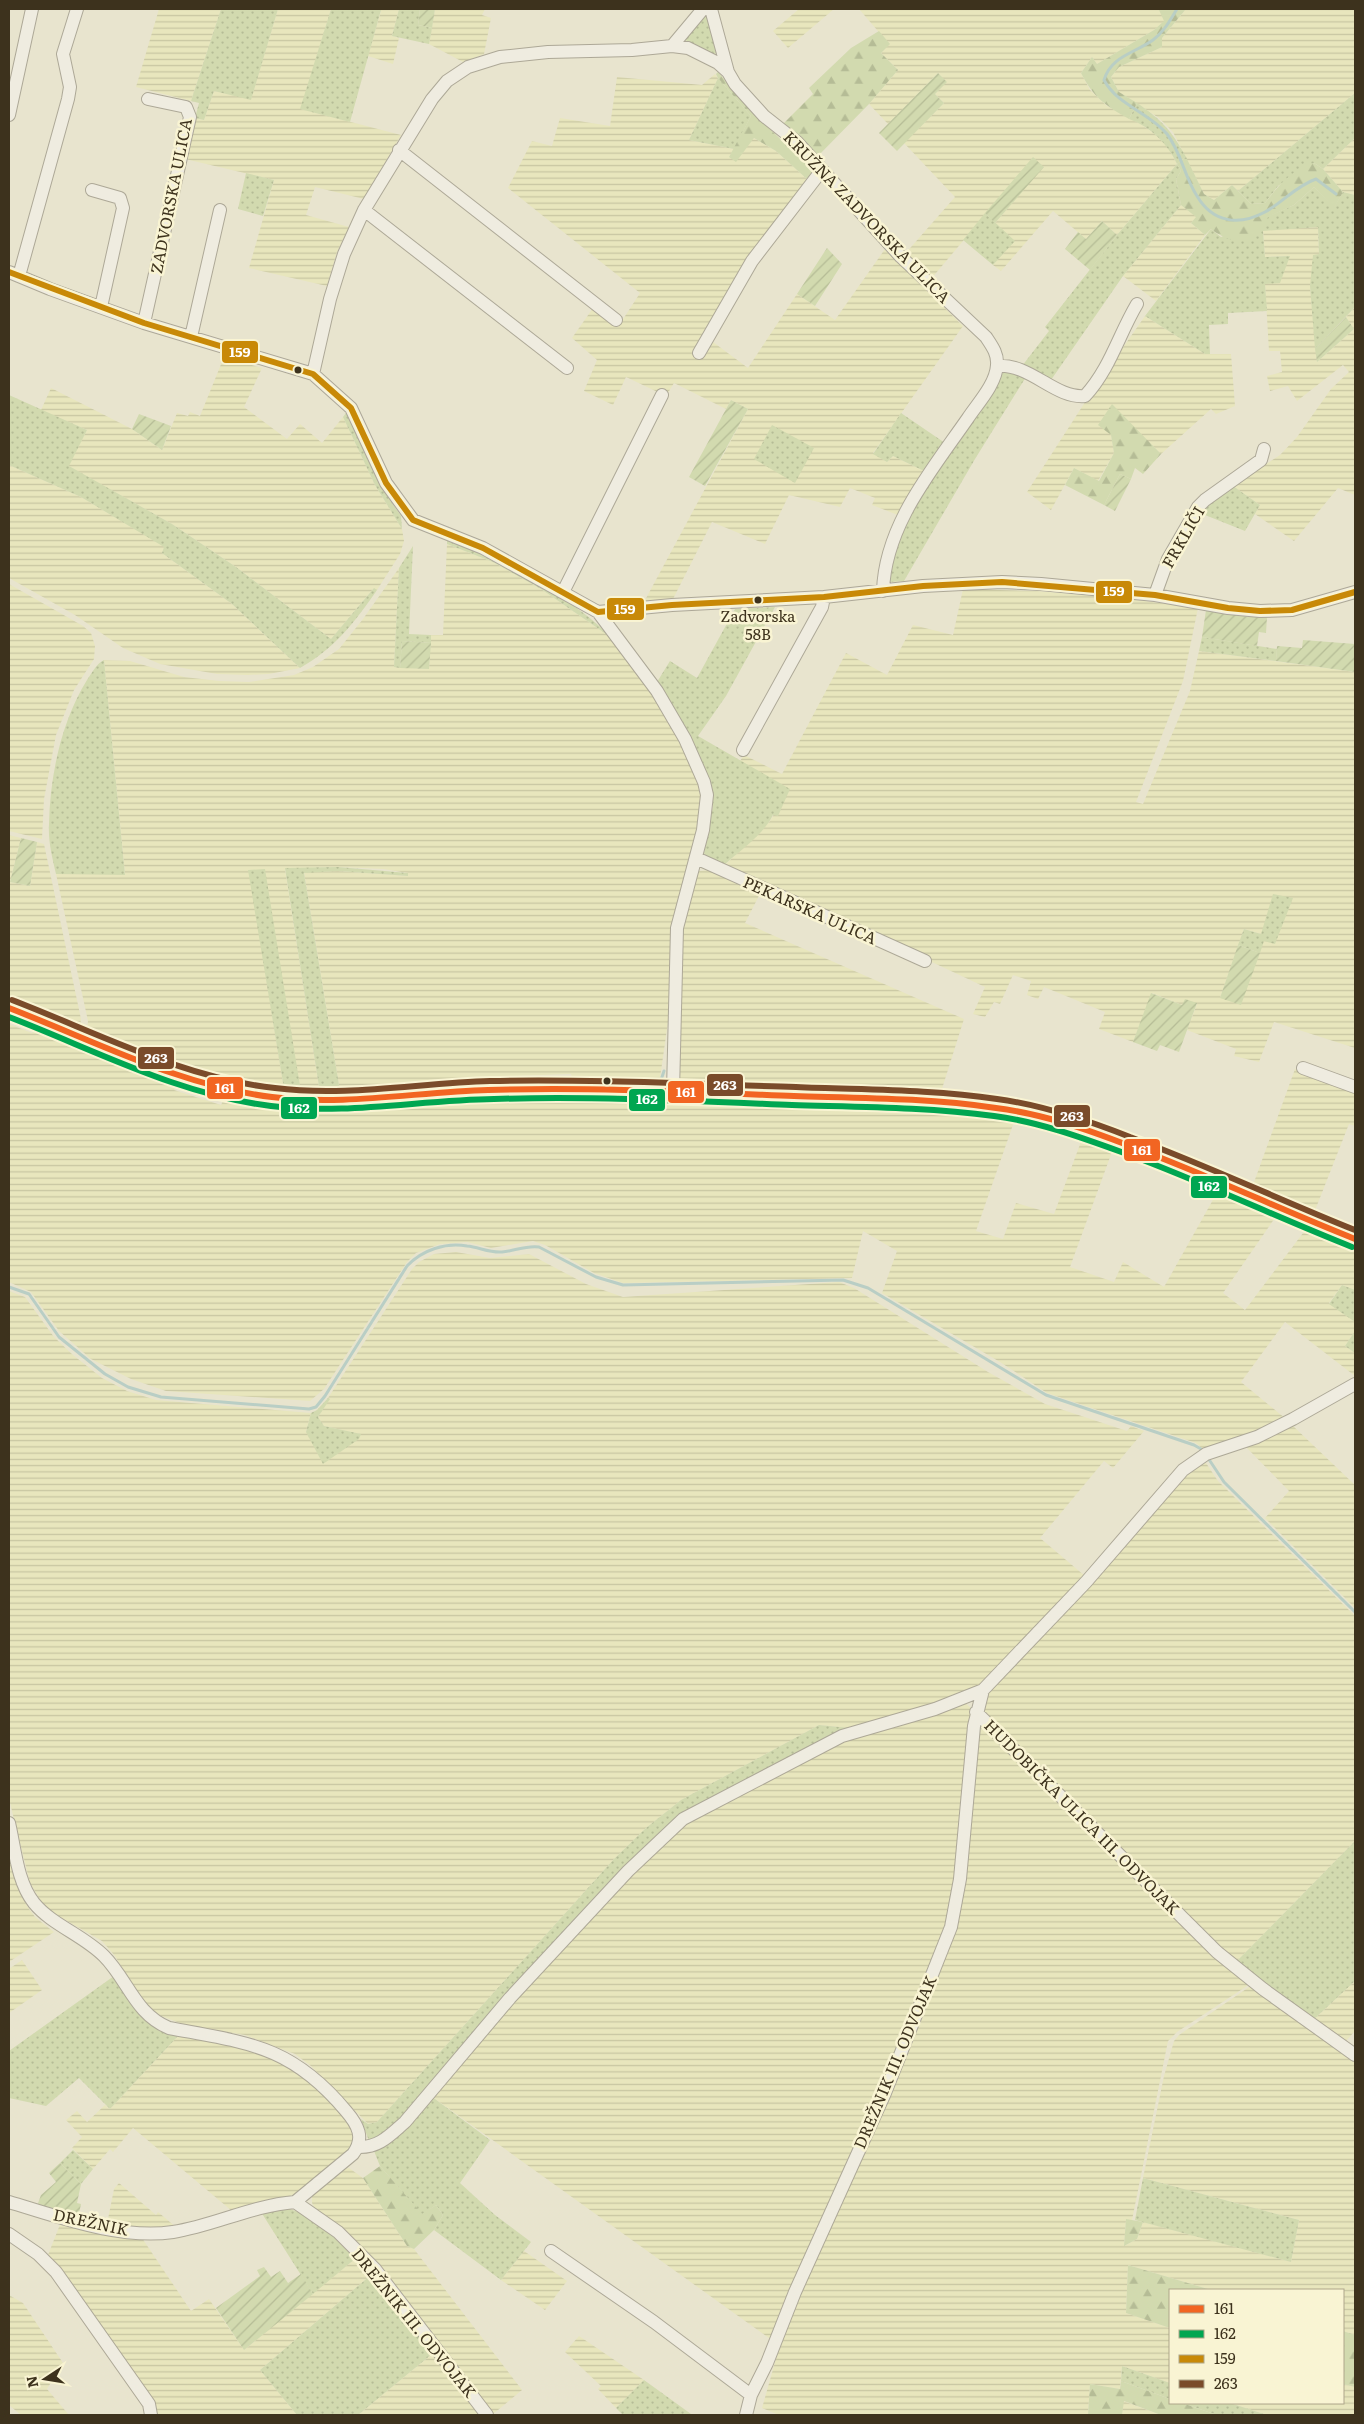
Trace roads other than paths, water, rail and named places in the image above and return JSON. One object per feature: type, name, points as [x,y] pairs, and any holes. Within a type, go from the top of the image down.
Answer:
[{"type":"main road","points":[[9,1008],[172,1072],[214,1085],[268,1097],[336,1101],[483,1090],[673,1092],[953,1102],[1026,1113],[1090,1131],[1150,1153],[1355,1239]]},
{"type":"street","points":[[9,115],[32,9]]},
{"type":"street","points":[[77,9],[63,54],[70,87],[68,99],[14,274],[144,323],[313,374],[351,408],[386,483],[413,520],[483,548],[564,590],[598,612],[657,692],[685,739],[704,782],[708,805],[677,928],[673,1092]]},
{"type":"street","points":[[672,46],[703,9]]},
{"type":"street","name":"KRUŽNA ZADVORSKA ULICA","points":[[711,9],[728,72],[735,84],[764,116],[797,142],[901,257],[986,337],[995,351],[997,366]]},
{"type":"street","name":"KRUŽNA ZADVORSKA ULICA","points":[[313,374],[338,271],[364,210],[399,150],[441,87],[468,67],[500,57],[672,46],[703,54],[728,72]]},
{"type":"street","name":"ZADVORSKA ULICA","points":[[144,323],[190,117],[186,107],[148,99]]},
{"type":"street","points":[[399,150],[616,320]]},
{"type":"street","points":[[699,353],[752,261],[822,170]]},
{"type":"street","points":[[92,190],[120,198],[123,208],[101,307]]},
{"type":"street","points":[[191,337],[220,210]]},
{"type":"street","points":[[364,210],[566,368]]},
{"type":"street","points":[[883,591],[887,556],[903,517],[931,471],[987,391],[997,366],[1010,365],[1070,394],[1085,396],[1119,344],[1126,324],[1137,304]]},
{"type":"street","points":[[564,590],[662,396]]},
{"type":"street","name":"FRKLIČI","points":[[1155,595],[1168,559],[1198,507],[1204,500],[1261,460],[1264,449]]},
{"type":"street","points":[[598,612],[664,606],[824,597],[923,586],[1002,582],[1155,595],[1228,608],[1275,611],[1311,606],[1355,592]]},
{"type":"street","points":[[743,750],[822,607],[824,597]]},
{"type":"street","name":"PEKARSKA ULICA","points":[[696,858],[925,962]]},
{"type":"street","points":[[1303,1068],[1355,1087]]},
{"type":"street","name":"HUDOBIČKA ULICA III. ODVOJAK","points":[[1355,1384],[1293,1420],[1257,1437],[1206,1454],[1183,1470],[1086,1582],[983,1690],[976,1712],[1218,1952],[1264,1989],[1355,2055]]},
{"type":"street","points":[[358,2147],[370,2147],[386,2140],[405,2122],[516,1991],[628,1871],[683,1819],[704,1806],[842,1736],[935,1709],[983,1690]]},
{"type":"street","name":"DREŽNIK III. ODVOJAK","points":[[746,2415],[752,2395],[767,2363],[794,2292],[884,2093],[951,1927],[960,1879],[976,1712]]},
{"type":"street","points":[[9,1823],[22,1880],[34,1903],[43,1912],[105,1957],[141,2009],[157,2023],[169,2028],[261,2047],[292,2061],[332,2094],[352,2118],[360,2131],[358,2147],[353,2154],[295,2202]]},
{"type":"street","name":"DREŽNIK","points":[[9,2202],[88,2225],[158,2234],[174,2232],[271,2204],[295,2202]]},
{"type":"street","name":"DREŽNIK III. ODVOJAK","points":[[295,2202],[338,2232],[370,2263],[487,2415]]},
{"type":"street","points":[[9,2234],[38,2254],[56,2272],[149,2404],[151,2415]]},
{"type":"street","points":[[551,2252],[654,2322],[752,2395]]},
{"type":"waterway","points":[[1177,9],[1157,37],[1118,60],[1107,72],[1104,80],[1110,89],[1125,103],[1152,120],[1167,134],[1176,149],[1189,181],[1203,205],[1219,217],[1236,220],[1246,219],[1265,212],[1302,186],[1316,179],[1336,194]]},
{"type":"waterway","points":[[595,1081],[616,1079],[661,1080],[664,1071]]},
{"type":"waterway","points":[[9,1287],[29,1294],[59,1337],[105,1374],[128,1387],[161,1397],[309,1409],[316,1407],[325,1396],[407,1266],[427,1252],[443,1246],[459,1245],[497,1252],[539,1247],[596,1277],[623,1285],[843,1280],[868,1288],[1046,1395],[1201,1449]]},
{"type":"waterway","points":[[1208,1458],[1224,1482],[1355,1612]]},
{"type":"place","name":"Zadvorska 58B","points":[[758,600]]}]
